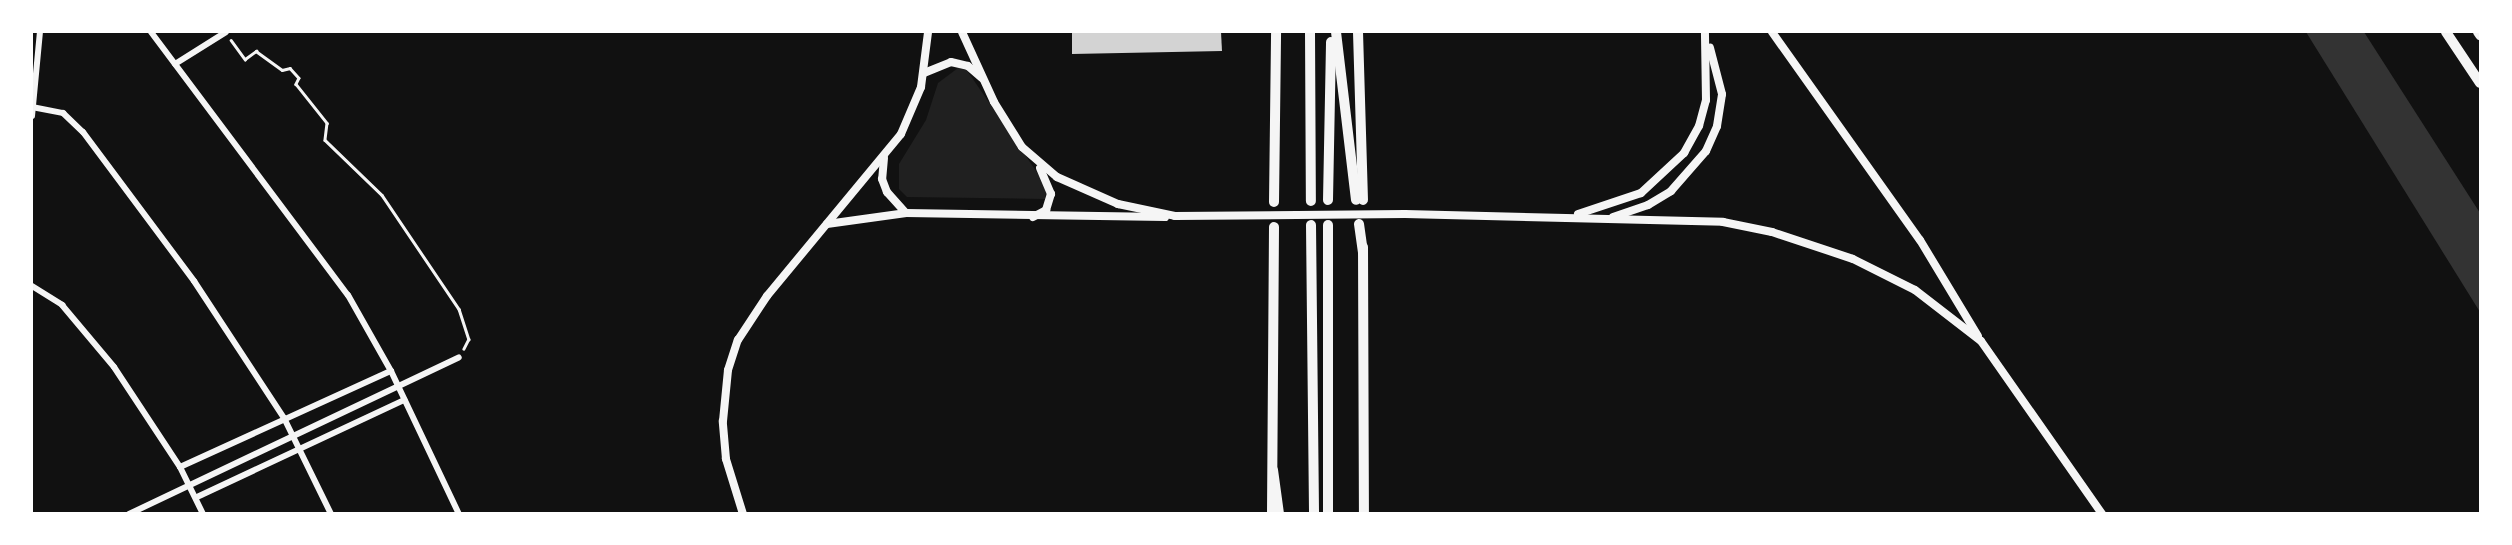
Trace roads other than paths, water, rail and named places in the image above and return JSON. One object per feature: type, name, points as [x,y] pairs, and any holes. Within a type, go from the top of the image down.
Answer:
[{"type":"highway","points":[[1274,202],[1276,32]]},
{"type":"highway","points":[[1310,32],[1311,201]]},
{"type":"highway","points":[[1334,32],[1359,200],[1358,32]]},
{"type":"highway","points":[[1328,200],[1334,32]]},
{"type":"highway","points":[[2446,32],[2480,83]]},
{"type":"highway","points":[[1361,224],[1364,513]]},
{"type":"highway","points":[[1311,225],[1314,513]]},
{"type":"highway","points":[[1328,225],[1328,513]]},
{"type":"highway","points":[[1272,513],[1274,227]]},
{"type":"highway","points":[[1273,470],[1279,513]]},
{"type":"street","points":[[32,116],[40,32]]},
{"type":"street","points":[[151,32],[348,295],[391,371],[460,513]]},
{"type":"street","points":[[174,62],[226,32]]},
{"type":"street","points":[[743,513],[726,459],[723,421],[728,370],[738,340],[766,296],[884,155],[914,109],[924,73],[928,32]]},
{"type":"street","points":[[962,32],[1008,127],[1036,162],[1051,194],[1046,210],[1030,218]]},
{"type":"street","points":[[1601,219],[1656,200],[1689,174],[1706,151],[1717,126],[1722,94],[1705,32]]},
{"type":"street","points":[[1558,217],[1609,207],[1641,193],[1684,153],[1699,126],[1706,100],[1705,32]]},
{"type":"street","points":[[1772,32],[1920,240],[1981,341],[2102,513]]},
{"type":"street","points":[[924,73],[951,62],[968,66],[984,80]]},
{"type":"street","points":[[32,107],[63,113],[83,132],[241,346],[285,418],[331,513]]},
{"type":"street","points":[[884,155],[882,180],[906,213]]},
{"type":"street","points":[[1036,162],[1097,196],[1175,216]]},
{"type":"street","points":[[827,224],[906,213],[1030,218],[1394,214],[1723,222],[1772,232],[1888,274],[1981,341]]},
{"type":"street","points":[[32,286],[62,305],[99,347],[180,467],[203,513]]},
{"type":"street","points":[[130,513],[459,357]]},
{"type":"street","points":[[180,467],[391,371]]},
{"type":"street","points":[[197,497],[404,400]]}]
